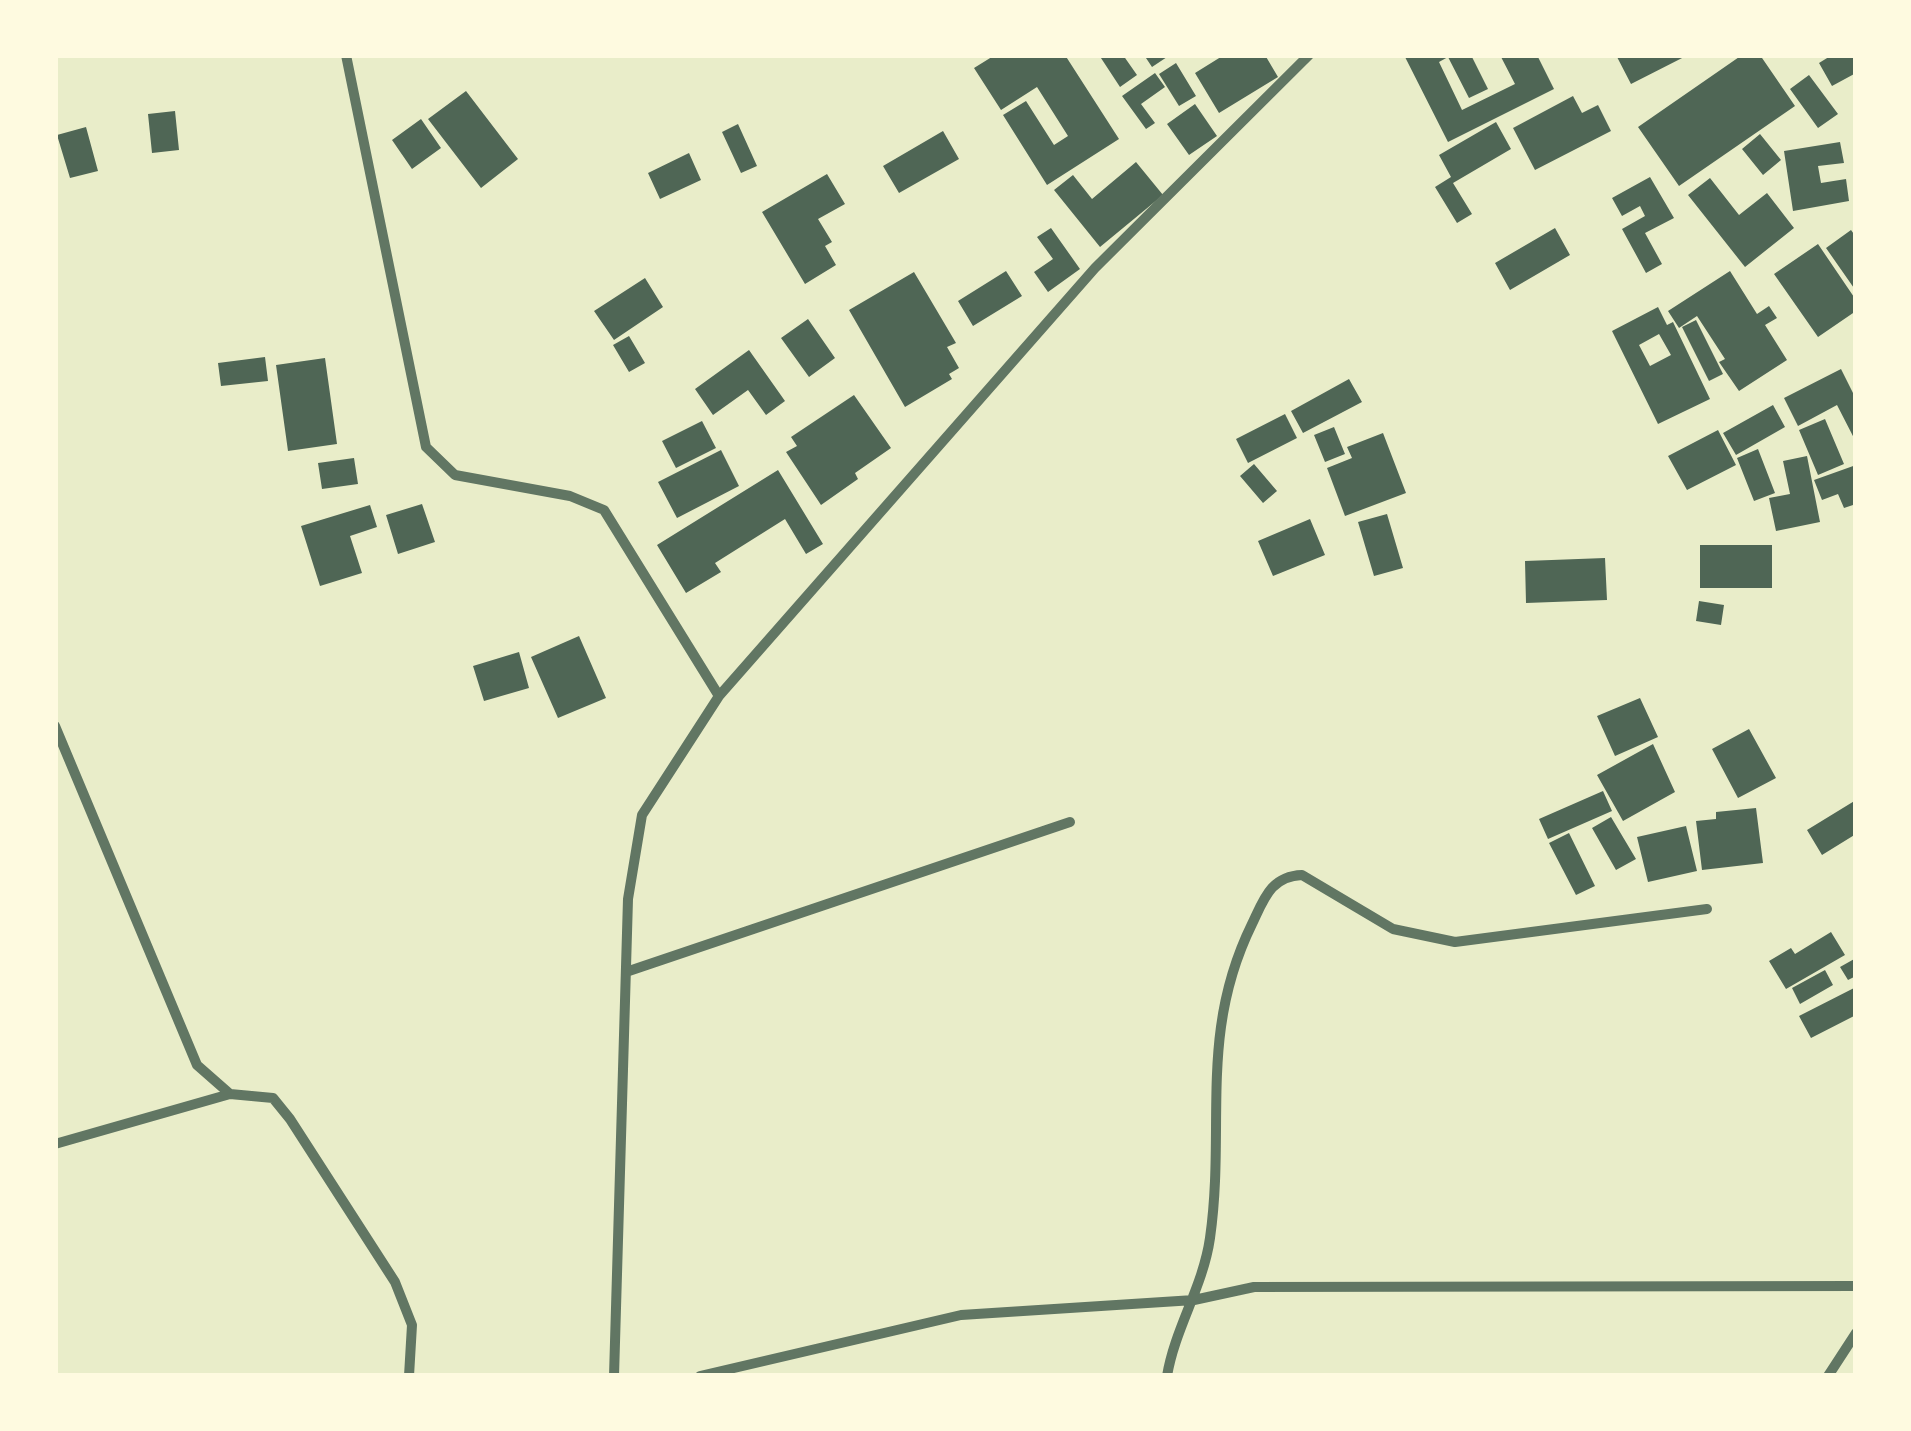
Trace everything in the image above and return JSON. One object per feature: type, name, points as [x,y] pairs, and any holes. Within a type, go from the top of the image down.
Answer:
[{"type":"street","points":[[346,55],[426,448],[455,475],[570,496],[604,510],[719,696]]},
{"type":"street","points":[[614,1376],[628,900],[642,815],[719,696],[1095,268],[1308,55]]},
{"type":"street","points":[[55,726],[197,1065],[230,1094]]},
{"type":"street","points":[[626,972],[1070,822]]},
{"type":"street","points":[[1167,1376],[1172,1350],[1194,1300],[1210,1238],[1219,1017],[1234,961],[1269,889],[1286,876],[1302,875],[1393,929],[1455,942],[1707,909]]},
{"type":"street","points":[[55,1144],[230,1094],[273,1098],[395,1282],[412,1325],[409,1376]]},
{"type":"street","points":[[700,1376],[961,1315],[1194,1300],[1254,1287],[1856,1286]]},
{"type":"street","points":[[1828,1376],[1856,1333]]},
{"type":"building","points":[[995,55],[1065,55],[1119,139],[1047,185],[1003,115],[1026,101],[1054,145],[1068,136],[1037,87],[1001,110],[974,68]]},
{"type":"building","points":[[1099,55],[1123,55],[1137,75],[1120,87]]},
{"type":"building","points":[[1144,55],[1170,55],[1152,67]]},
{"type":"building","points":[[1224,55],[1265,55],[1278,77],[1219,113],[1195,73]]},
{"type":"building","points":[[1404,55],[1471,55],[1488,89],[1469,98],[1448,57],[1439,62],[1462,110],[1515,84],[1500,55],[1537,55],[1554,89],[1448,142]]},
{"type":"building","points":[[1616,55],[1688,55],[1631,84]]},
{"type":"building","points":[[1742,55],[1760,55],[1795,106],[1679,186],[1638,127]]},
{"type":"building","points":[[1832,55],[1856,55],[1856,73],[1832,86],[1819,63]]},
{"type":"building","points":[[1176,63],[1196,96],[1179,106],[1159,74]]},
{"type":"building","points":[[1155,73],[1165,87],[1141,104],[1155,123],[1146,129],[1122,96]]},
{"type":"building","points":[[1809,75],[1838,114],[1818,128],[1790,89]]},
{"type":"building","points":[[466,91],[518,159],[481,188],[428,119]]},
{"type":"building","points":[[1573,96],[1582,113],[1598,105],[1611,131],[1535,170],[1513,128]]},
{"type":"building","points":[[1195,104],[1217,136],[1189,155],[1167,124]]},
{"type":"building","points":[[175,111],[179,150],[152,153],[148,114]]},
{"type":"building","points":[[421,119],[441,148],[412,169],[392,140]]},
{"type":"building","points":[[1496,122],[1511,149],[1453,183],[1472,214],[1457,223],[1435,187],[1451,177],[1439,155]]},
{"type":"building","points":[[738,124],[757,166],[741,173],[722,132]]},
{"type":"building","points":[[86,127],[98,171],[70,178],[57,135]]},
{"type":"building","points":[[943,131],[959,159],[899,193],[883,166]]},
{"type":"building","points":[[1760,134],[1781,160],[1763,175],[1742,149]]},
{"type":"building","points":[[1840,142],[1844,163],[1818,166],[1821,183],[1846,179],[1849,201],[1793,211],[1784,151]]},
{"type":"building","points":[[689,153],[701,180],[660,199],[648,173]]},
{"type":"building","points":[[1136,162],[1163,195],[1100,247],[1054,190],[1073,175],[1092,199]]},
{"type":"building","points":[[827,174],[845,204],[818,219],[832,242],[825,246],[836,265],[805,284],[762,212]]},
{"type":"building","points":[[1650,177],[1674,218],[1645,233],[1662,264],[1646,273],[1622,229],[1645,216],[1640,206],[1622,216],[1612,198]]},
{"type":"building","points":[[1710,178],[1739,215],[1767,193],[1794,228],[1745,267],[1688,195]]},
{"type":"building","points":[[1051,228],[1080,269],[1048,292],[1034,272],[1053,259],[1037,237]]},
{"type":"building","points":[[1555,228],[1570,255],[1510,290],[1495,263]]},
{"type":"building","points":[[1851,230],[1856,237],[1856,291],[1826,248]]},
{"type":"building","points":[[1818,244],[1856,300],[1856,311],[1818,337],[1774,274]]},
{"type":"building","points":[[1006,271],[1022,296],[973,326],[958,301]]},
{"type":"building","points":[[1730,271],[1757,314],[1769,306],[1777,318],[1765,325],[1787,360],[1739,391],[1719,362],[1725,359],[1697,316],[1679,328],[1668,311]]},
{"type":"building","points":[[914,272],[956,343],[947,347],[959,368],[949,374],[952,379],[905,407],[849,310]]},
{"type":"building","points":[[645,278],[663,307],[614,340],[594,311]]},
{"type":"building","points":[[1658,307],[1667,325],[1673,322],[1710,399],[1658,424],[1612,331]],"holes":[[[1659,334],[1671,355],[1650,366],[1639,345]]]},
{"type":"building","points":[[808,319],[835,358],[809,377],[781,338]]},
{"type":"building","points":[[1696,320],[1723,374],[1709,381],[1682,327]]},
{"type":"building","points":[[629,336],[645,363],[629,372],[613,345]]},
{"type":"building","points":[[749,350],[785,401],[766,415],[748,390],[713,415],[695,389]]},
{"type":"building","points":[[265,357],[268,381],[221,386],[218,363]]},
{"type":"building","points":[[325,358],[337,444],[288,451],[276,365]]},
{"type":"building","points":[[1841,369],[1856,399],[1856,442],[1837,405],[1798,426],[1784,398]]},
{"type":"building","points":[[1349,379],[1362,402],[1303,433],[1291,411]]},
{"type":"building","points":[[854,395],[891,448],[855,473],[858,479],[821,505],[786,452],[797,446],[791,437]]},
{"type":"building","points":[[1773,405],[1785,427],[1736,455],[1723,433]]},
{"type":"building","points":[[1285,414],[1297,438],[1248,463],[1236,439]]},
{"type":"building","points":[[1825,419],[1844,464],[1818,475],[1799,430]]},
{"type":"building","points":[[702,421],[716,448],[676,468],[662,441]]},
{"type":"building","points":[[1334,427],[1345,454],[1325,462],[1314,435]]},
{"type":"building","points":[[1718,430],[1736,465],[1687,490],[1668,456]]},
{"type":"building","points":[[1383,433],[1406,493],[1345,516],[1327,468],[1352,458],[1347,447]]},
{"type":"building","points":[[1758,449],[1775,493],[1754,501],[1737,458]]},
{"type":"building","points":[[721,450],[739,486],[677,518],[658,482]]},
{"type":"building","points":[[1807,456],[1820,522],[1776,531],[1769,498],[1790,494],[1783,461]]},
{"type":"building","points":[[354,458],[358,484],[322,489],[318,463]]},
{"type":"building","points":[[1254,464],[1277,491],[1263,503],[1240,476]]},
{"type":"building","points":[[1856,465],[1856,504],[1844,508],[1838,494],[1822,500],[1814,480]]},
{"type":"building","points":[[778,470],[823,544],[806,554],[785,519],[715,563],[721,572],[686,593],[657,545]]},
{"type":"building","points":[[422,504],[435,542],[398,554],[386,515]]},
{"type":"building","points":[[370,505],[377,527],[350,536],[362,573],[320,586],[301,526]]},
{"type":"building","points":[[1387,514],[1403,568],[1374,576],[1358,522]]},
{"type":"building","points":[[1310,519],[1325,555],[1273,576],[1258,541]]},
{"type":"building","points":[[1700,545],[1772,545],[1772,588],[1700,588]]},
{"type":"building","points":[[1605,558],[1607,600],[1526,603],[1525,561]]},
{"type":"building","points":[[1699,601],[1724,605],[1721,625],[1696,621]]},
{"type":"building","points":[[579,636],[606,698],[558,718],[531,657]]},
{"type":"building","points":[[519,652],[529,688],[484,701],[473,666]]},
{"type":"building","points":[[1640,698],[1658,737],[1615,756],[1597,716]]},
{"type":"building","points":[[1749,729],[1776,778],[1738,798],[1712,749]]},
{"type":"building","points":[[1653,744],[1675,792],[1623,821],[1597,775]]},
{"type":"building","points":[[1603,791],[1612,811],[1548,839],[1539,819]]},
{"type":"building","points":[[1856,800],[1856,834],[1822,855],[1807,830]]},
{"type":"building","points":[[1756,808],[1763,863],[1702,870],[1696,821],[1716,819],[1716,812]]},
{"type":"building","points":[[1611,817],[1636,859],[1616,870],[1592,828]]},
{"type":"building","points":[[1686,826],[1697,871],[1648,882],[1637,837]]},
{"type":"building","points":[[1569,833],[1595,886],[1576,895],[1549,843]]},
{"type":"building","points":[[1831,932],[1845,955],[1786,989],[1769,961],[1791,948],[1795,954]]},
{"type":"building","points":[[1856,958],[1856,976],[1848,980],[1840,967]]},
{"type":"building","points":[[1825,970],[1833,985],[1800,1004],[1792,988]]},
{"type":"building","points":[[1856,987],[1856,1015],[1811,1038],[1799,1016]]}]
